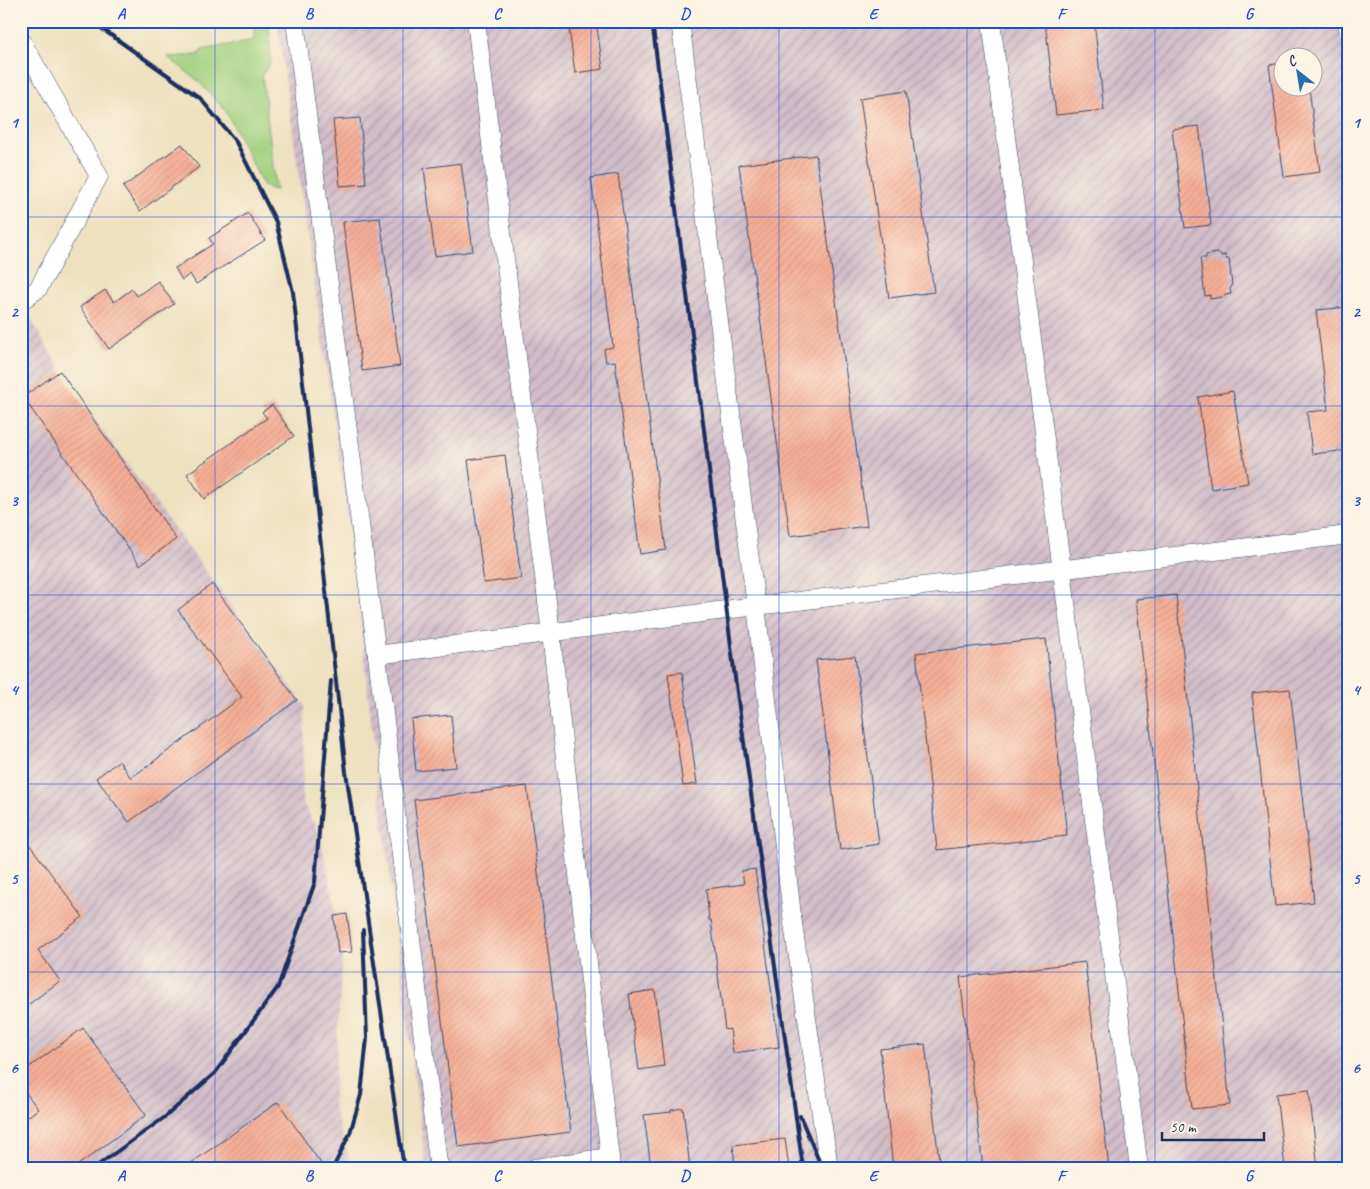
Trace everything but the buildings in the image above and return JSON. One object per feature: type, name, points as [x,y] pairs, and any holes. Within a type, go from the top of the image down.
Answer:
[{"type":"lane","points":[[294,21],[377,656],[438,1163],[442,1168]]},
{"type":"lane","points":[[476,21],[551,634],[610,1162],[535,1168]]},
{"type":"lane","points":[[680,21],[756,606],[793,924],[829,1168]]},
{"type":"lane","points":[[991,21],[1139,1168]]},
{"type":"lane","points":[[1347,21],[1349,34]]},
{"type":"lane","points":[[21,40],[99,176],[38,289],[21,301]]},
{"type":"lane","points":[[377,656],[756,606],[1349,535]]},
{"type":"shaded area","points":[[277,21],[1349,21],[1349,1168],[426,1168],[373,741],[357,582]]},
{"type":"shaded area","points":[[27,312],[69,385],[305,706],[302,801],[320,835],[343,944],[333,1106],[352,1168],[21,1168],[21,316]]},
{"type":"green space","points":[[254,21],[269,21],[271,61],[262,75],[276,190],[264,187],[226,111],[197,80],[168,57],[198,55],[202,50],[254,40]]},
{"type":"railway","points":[[91,21],[200,98],[236,142],[276,222],[293,292],[346,772],[404,1168]]},
{"type":"railway","points":[[652,21],[735,678],[803,1168]]},
{"type":"railway","points":[[94,1168],[165,1117],[215,1073],[278,987],[315,882],[331,681]]},
{"type":"railway","points":[[333,1168],[350,1133],[361,1095],[367,1038],[363,930]]},
{"type":"railway","points":[[800,1116],[822,1168]]}]
